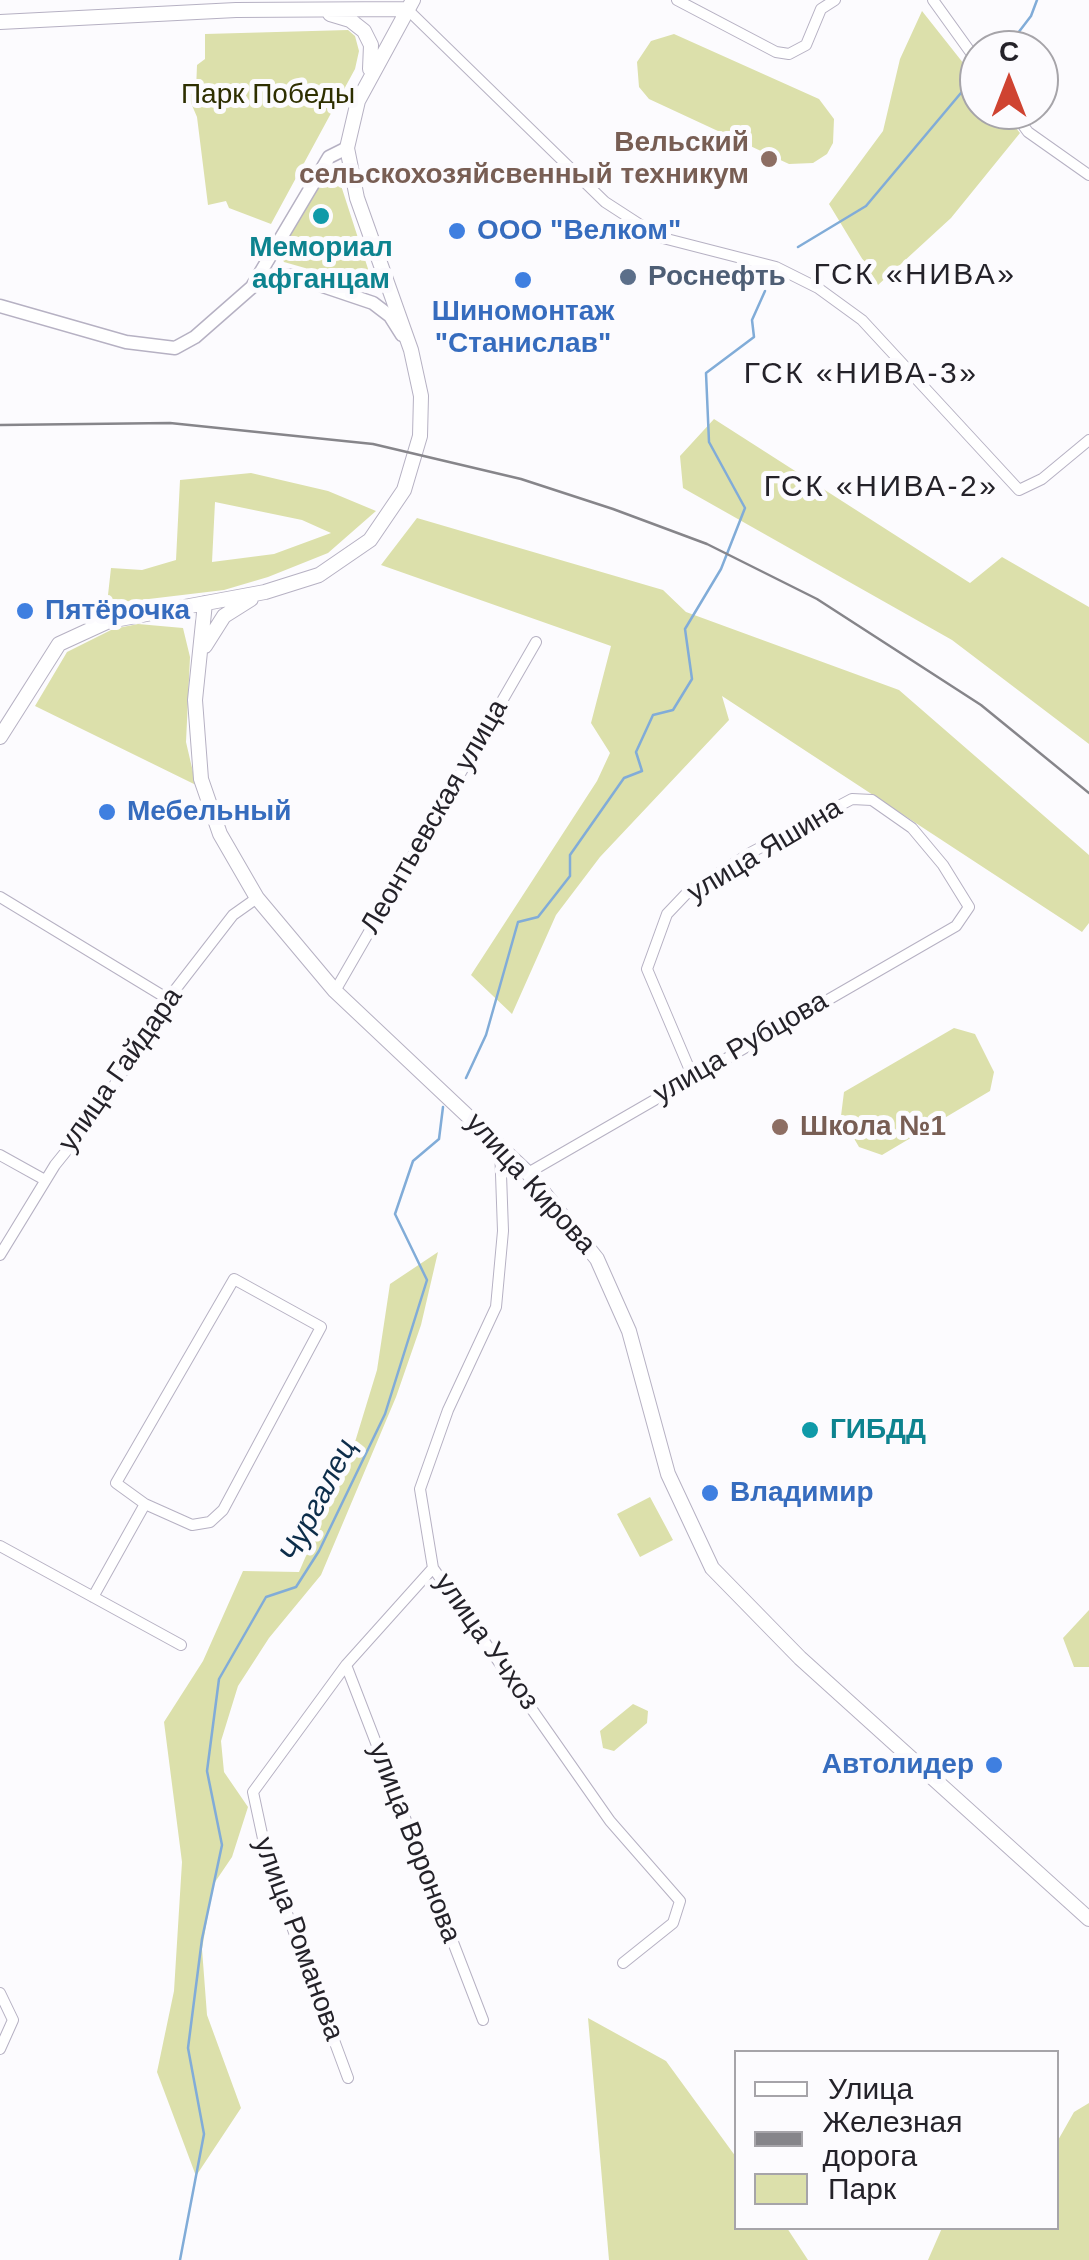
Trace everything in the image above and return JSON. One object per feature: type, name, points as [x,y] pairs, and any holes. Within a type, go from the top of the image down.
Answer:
[{"type":"main road","points":[[0,22],[177,12],[231,5],[372,9],[410,5]]},
{"type":"main road","points":[[198,666],[206,641],[224,616],[265,592],[338,565],[370,540],[394,509],[412,472],[420,436],[421,396],[411,350],[357,198],[348,148],[353,114],[366,84],[410,5]]},
{"type":"main road","points":[[310,8],[350,20],[364,31],[372,60],[366,84]]},
{"type":"main road","points":[[372,9],[385,14],[393,34]]},
{"type":"main road","points":[[0,737],[58,644],[88,628],[170,608],[265,592]]},
{"type":"main road","name":"улица Кирова","points":[[204,602],[194,730],[201,779],[220,834],[257,898],[336,991],[528,1173],[598,1260],[629,1331],[668,1474],[712,1568],[800,1658],[1089,1919]]},
{"type":"main road","points":[[170,608],[192,616],[201,638]]},
{"type":"street","points":[[177,12],[198,0]]},
{"type":"street","points":[[677,0],[776,52],[789,54],[806,46],[821,8],[835,0]]},
{"type":"street","points":[[933,0],[959,36]]},
{"type":"street","points":[[410,5],[605,202],[659,236],[776,267],[818,288],[862,320],[1019,490],[1042,479],[1089,440]]},
{"type":"street","points":[[1027,130],[1089,176]]},
{"type":"street","points":[[252,287],[329,157],[348,148]]},
{"type":"street","points":[[0,306],[126,342],[175,348],[194,337],[252,287],[272,276],[293,276],[350,292],[390,316],[411,350]]},
{"type":"street","name":"Леонтьевская улица","points":[[336,991],[536,642]]},
{"type":"street","name":"улица Яшина","points":[[692,1075],[647,969],[661,926],[686,894],[822,812],[852,798],[872,800],[912,828],[943,865],[969,907],[956,926]]},
{"type":"street","points":[[0,897],[168,999]]},
{"type":"street","name":"улица Гайдара","points":[[0,1255],[44,1180],[97,1112],[168,999],[233,914],[257,898]]},
{"type":"street","name":"улица Рубцова","points":[[528,1173],[956,926]]},
{"type":"street","name":"улица Учхоз","points":[[500,1145],[503,1230],[496,1307],[448,1410],[420,1488],[433,1568],[610,1820],[680,1901],[674,1923],[623,1962]]},
{"type":"street","points":[[0,1155],[44,1180]]},
{"type":"street","points":[[234,1279],[321,1327],[223,1510],[210,1522],[192,1525],[144,1504],[116,1483],[234,1279]]},
{"type":"street","points":[[93,1597],[144,1504]]},
{"type":"street","points":[[0,1546],[181,1645]]},
{"type":"street","points":[[346,1665],[433,1568]]},
{"type":"street","name":"улица Романова","points":[[346,1665],[256,1784],[252,1798],[268,1862],[348,2078]]},
{"type":"street","name":"улица Воронова","points":[[346,1665],[483,2020]]},
{"type":"street","points":[[0,1993],[13,2020],[0,2049]]},
{"type":"green space","points":[[922,11],[959,58],[959,130],[1020,133],[951,218],[878,285],[829,204],[883,131],[900,59]]},
{"type":"green space","name":"Парк Победы","points":[[348,30],[355,36],[359,51],[355,69],[271,224],[229,208],[226,201],[208,205],[197,117],[188,96],[196,91],[197,65],[205,59],[205,34]]},
{"type":"green space","points":[[674,34],[819,99],[834,119],[833,143],[827,154],[813,163],[789,164],[649,99],[639,87],[637,62],[651,41]]},
{"type":"green space","points":[[336,170],[370,275],[361,284],[284,262],[279,252],[325,171]]},
{"type":"green space","points":[[714,419],[970,583],[1002,557],[1089,607],[1089,744],[952,640],[683,488],[680,456]]},
{"type":"green space","points":[[251,473],[328,491],[376,511],[328,553],[268,577],[224,590],[107,604],[111,568],[142,570],[176,560],[180,480]],"holes":[[[215,502],[302,520],[331,533],[274,554],[212,562]]]},
{"type":"green space","points":[[417,518],[663,590],[686,612],[899,690],[1089,855],[1089,923],[1082,932],[722,696],[729,720],[600,857],[556,915],[512,1014],[471,975],[597,781],[610,753],[591,723],[611,646],[381,565]]},
{"type":"green space","points":[[138,624],[183,628],[190,657],[186,742],[196,785],[35,706],[67,652],[113,629]]},
{"type":"green space","points":[[954,1028],[975,1034],[994,1072],[990,1091],[882,1155],[859,1147],[841,1116],[844,1092]]},
{"type":"green space","points":[[438,1252],[421,1325],[396,1397],[321,1575],[269,1638],[238,1686],[221,1741],[224,1772],[248,1807],[232,1857],[213,1885],[202,1949],[207,2015],[241,2108],[196,2176],[157,2072],[174,1991],[182,1862],[164,1722],[203,1661],[243,1571],[299,1572],[355,1442],[377,1370],[390,1284]]},
{"type":"green space","points":[[650,1497],[673,1540],[640,1557],[617,1514]]},
{"type":"green space","points":[[1089,1610],[1089,1667],[1074,1667],[1063,1638]]},
{"type":"green space","points":[[633,1704],[648,1711],[647,1723],[614,1751],[603,1748],[600,1731]]},
{"type":"green space","points":[[588,2018],[666,2061],[734,2154],[734,2230],[788,2230],[808,2260],[609,2260]]},
{"type":"green space","points":[[1089,2103],[1089,2260],[928,2260],[941,2230],[1059,2230],[1059,2138],[1074,2112]]},
{"type":"waterway","name":"Чургалец","points":[[1020,30],[1037,0]]},
{"type":"waterway","name":"Чургалец","points":[[798,247],[866,206],[959,95]]},
{"type":"waterway","name":"Чургалец","points":[[466,1078],[486,1035],[518,922],[538,917],[570,876],[570,855],[624,778],[642,771],[636,752],[653,715],[673,710],[692,679],[685,629],[721,569],[745,508],[709,442],[706,373],[754,337],[752,320],[765,291]]},
{"type":"waterway","name":"Чургалец","points":[[180,2260],[204,2134],[188,2048],[202,1939],[222,1845],[207,1771],[219,1679],[266,1597],[296,1587],[319,1551],[385,1414],[427,1280],[395,1214],[413,1161],[439,1139],[443,1107]]},
{"type":"railway","points":[[0,425],[170,423],[373,444],[521,479],[613,509],[707,544],[817,599],[981,705],[1089,793]]},
{"type":"place","name":"Вельский сельскохозяйсвенный техникум","points":[[769,159]]},
{"type":"place","name":"Мемориал афганцам","points":[[321,216]]},
{"type":"place","name":"ООО \"Велком\"","points":[[457,231]]},
{"type":"place","name":"Роснефть","points":[[628,277]]},
{"type":"place","name":"Шиномонтаж \"Станислав\"","points":[[523,280]]},
{"type":"place","name":"Пятёрочка","points":[[25,611]]},
{"type":"place","name":"Мебельный","points":[[107,812]]},
{"type":"place","name":"Школа №1","points":[[780,1127]]},
{"type":"place","name":"ГИБДД","points":[[810,1430]]},
{"type":"place","name":"Владимир","points":[[710,1493]]},
{"type":"place","name":"Автолидер","points":[[994,1765]]},
{"type":"district","name":"ГСК «НИВА»","points":[[915,276]]},
{"type":"district","name":"ГСК «НИВА-3»","points":[[861,375]]},
{"type":"district","name":"ГСК «НИВА-2»","points":[[881,488]]}]
